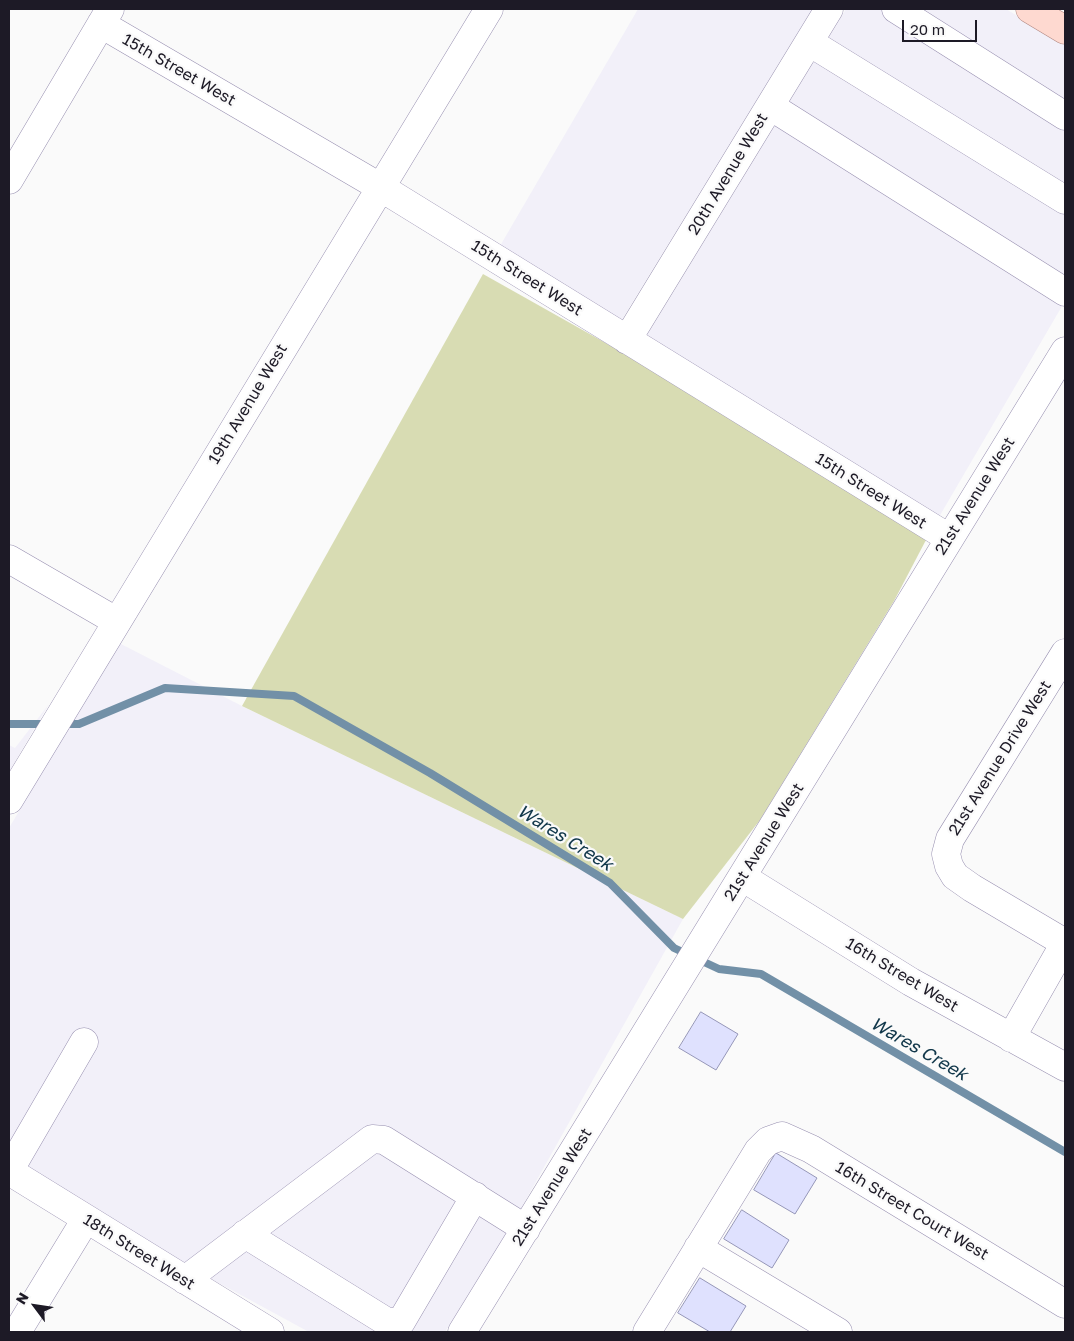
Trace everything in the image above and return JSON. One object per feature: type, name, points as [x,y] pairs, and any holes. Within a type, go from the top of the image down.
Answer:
[{"type":"main road","points":[[1030,9],[1065,30]]},
{"type":"street","name":"19th Avenue West","points":[[9,800],[489,9]]},
{"type":"street","name":"20th Avenue West","points":[[627,340],[829,9]]},
{"type":"street","points":[[896,9],[1065,116]]},
{"type":"street","name":"15th Street West","points":[[106,16],[949,538]]},
{"type":"street","points":[[9,180],[106,16]]},
{"type":"street","points":[[809,42],[1065,200]]},
{"type":"street","points":[[770,106],[1065,292]]},
{"type":"street","name":"21st Avenue West","points":[[462,1332],[1065,351]]},
{"type":"street","points":[[9,559],[116,621]]},
{"type":"street","name":"21st Avenue Drive West","points":[[1065,654],[950,839],[946,854],[949,866],[955,876],[1065,943]]},
{"type":"street","name":"16th Street West","points":[[742,877],[911,982],[1065,1067]]},
{"type":"street","points":[[1011,1038],[1065,943]]},
{"type":"street","points":[[9,1171],[84,1042]]},
{"type":"street","name":"16th Street Court West","points":[[698,1248],[758,1151],[768,1141],[782,1136],[811,1149],[1065,1304]]},
{"type":"street","points":[[185,1280],[372,1139],[384,1140],[526,1228]]},
{"type":"street","name":"18th Street West","points":[[9,1171],[270,1332]]},
{"type":"street","points":[[245,1234],[387,1322],[400,1322],[475,1196]]},
{"type":"street","points":[[17,1332],[86,1219]]},
{"type":"street","points":[[647,1332],[698,1248],[838,1332]]},
{"type":"shaded area","points":[[638,9],[812,9],[621,321],[500,246]]},
{"type":"shaded area","points":[[846,9],[1006,9],[1065,45],[1065,301],[939,517],[646,337]]},
{"type":"shaded area","points":[[119,643],[242,706],[683,919],[515,1219],[445,1332],[309,1332],[182,1263],[9,1156],[9,828]]},
{"type":"shaded area","points":[[49,704],[9,772],[9,745],[15,748]]},
{"type":"green space","points":[[483,274],[611,346],[926,540],[894,601],[760,820],[683,919],[242,706]]},
{"type":"building","points":[[701,1012],[738,1034],[716,1070],[679,1048]]},
{"type":"building","points":[[776,1153],[817,1178],[795,1214],[754,1190]]},
{"type":"building","points":[[742,1210],[789,1240],[772,1268],[724,1239]]},
{"type":"building","points":[[700,1278],[746,1306],[730,1332],[710,1332],[678,1313]]},
{"type":"waterway","name":"Wares Creek","points":[[62,724],[79,724],[165,688],[294,696],[430,773],[610,883],[674,948],[719,969],[761,974],[1065,1152]]},
{"type":"waterway","name":"Wares Creek","points":[[9,724],[48,724]]}]
